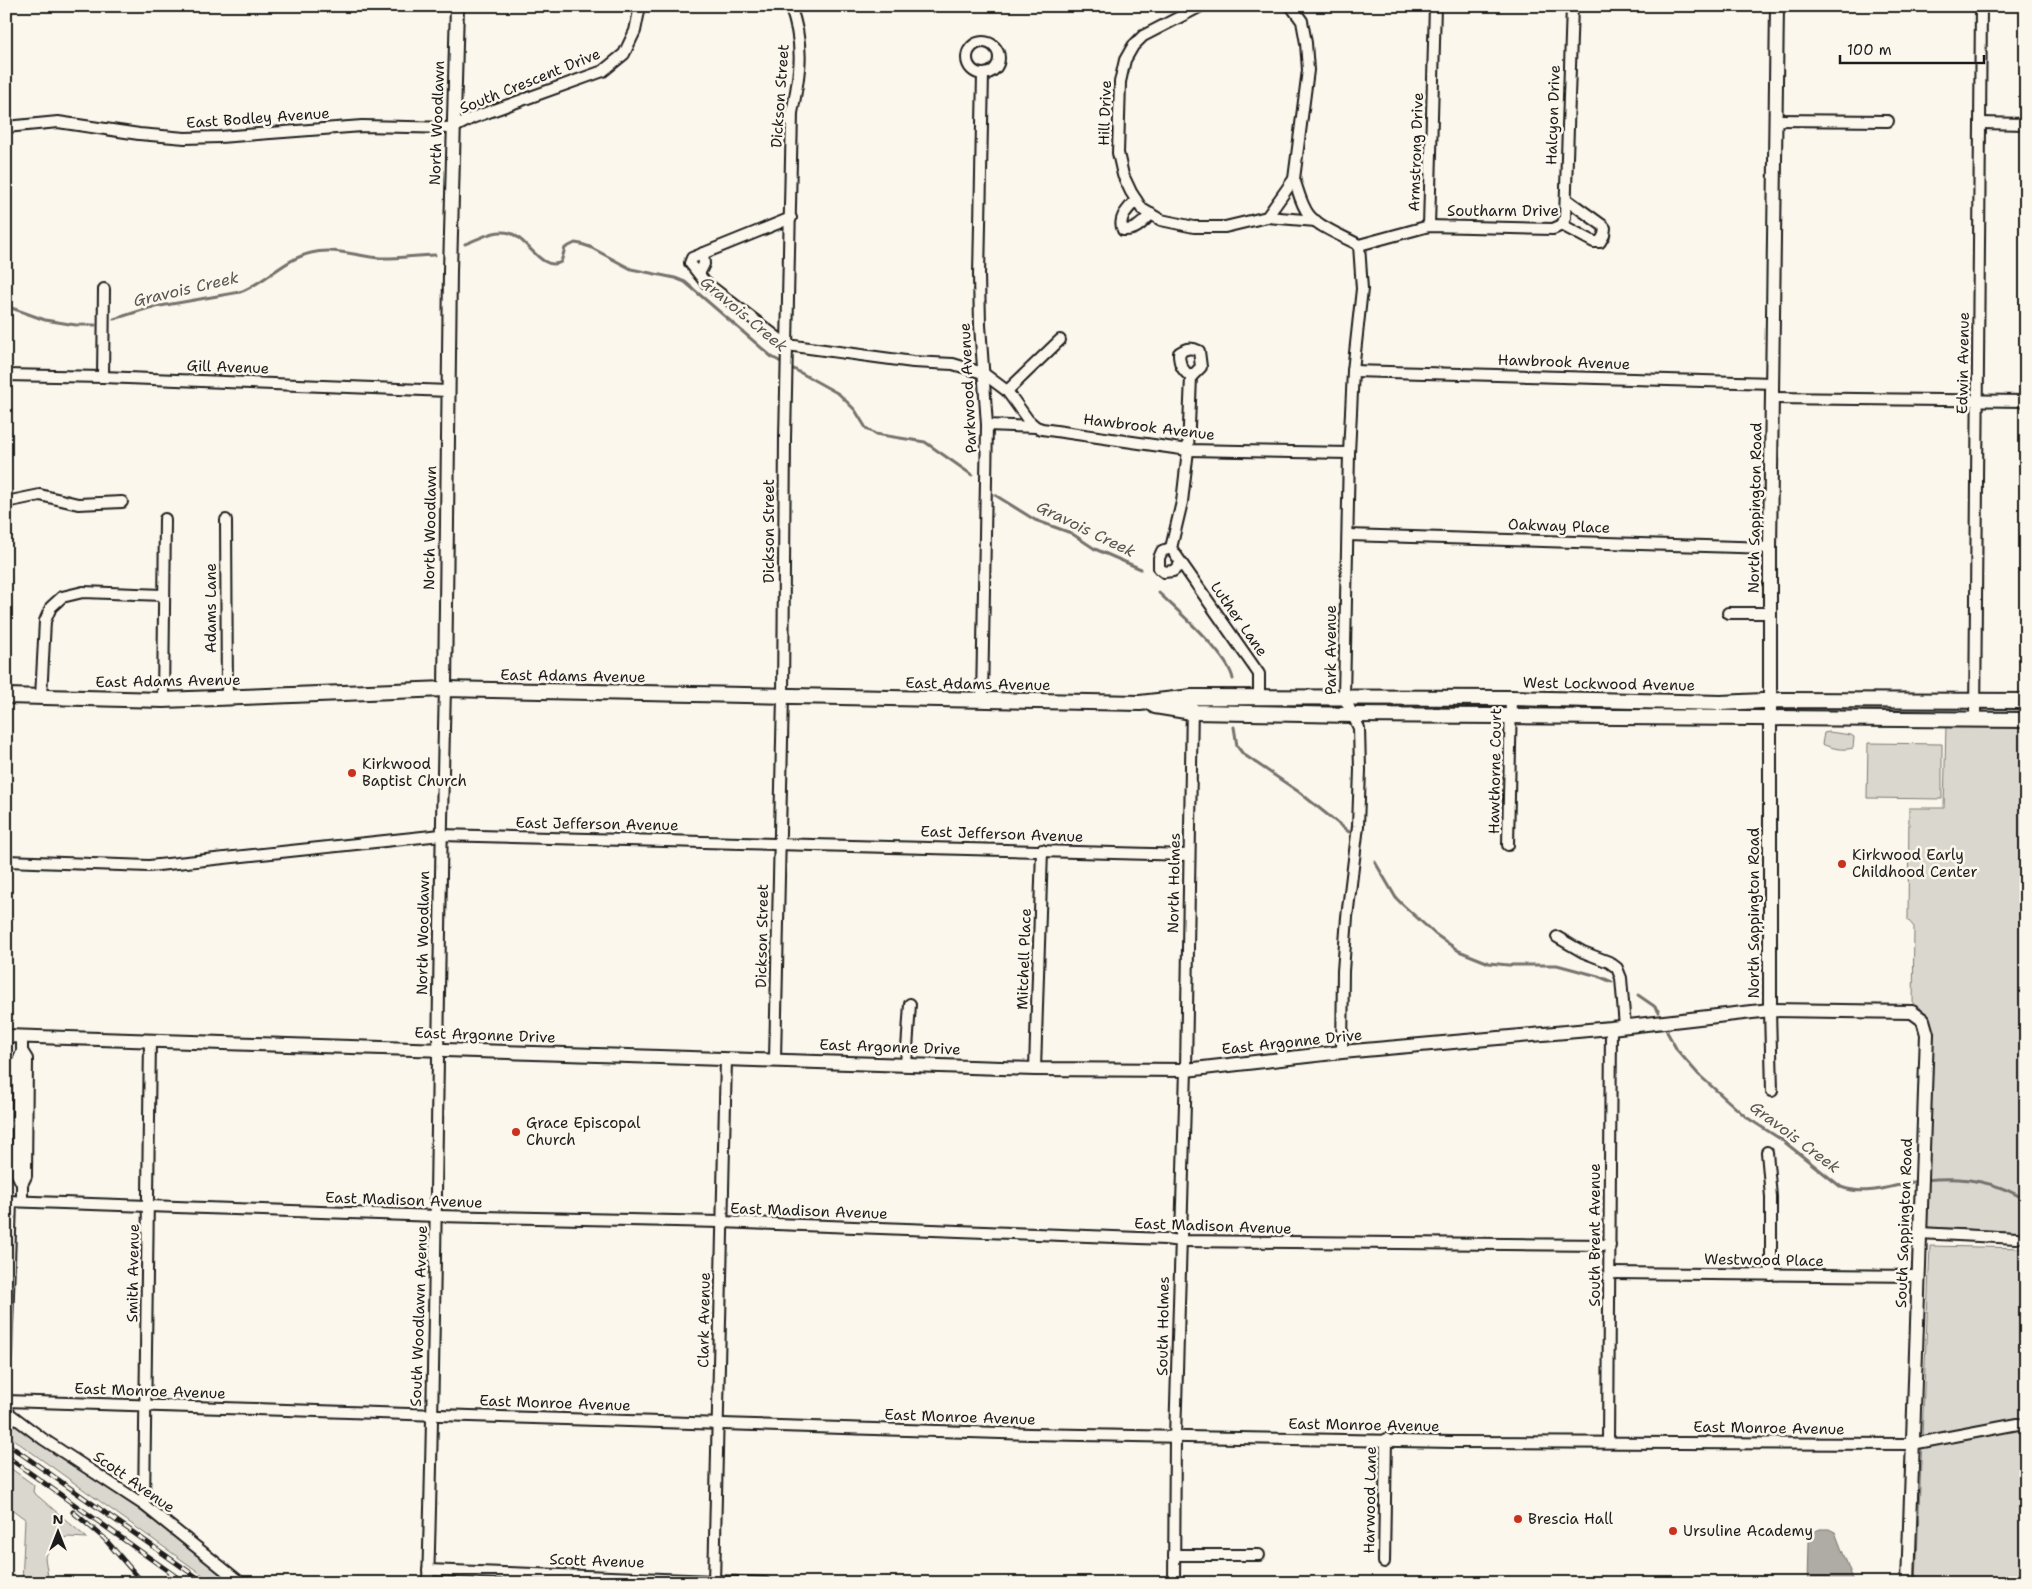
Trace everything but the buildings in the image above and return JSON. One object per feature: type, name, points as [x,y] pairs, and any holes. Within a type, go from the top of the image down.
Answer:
[{"type":"main road","name":"East Adams Avenue","points":[[6,696],[163,700],[227,696],[444,690],[1140,703],[1192,697]]},
{"type":"main road","name":"West Lockwood Avenue","points":[[1192,697],[1511,698],[1720,703],[1770,701],[2026,701]]},
{"type":"main road","name":"East Adams Avenue","points":[[1140,703],[1192,712]]},
{"type":"main road","name":"West Lockwood Avenue","points":[[1192,712],[1510,717],[1770,717],[2026,720]]},
{"type":"street","name":"South Crescent Drive","points":[[453,128],[472,118],[604,71],[624,54],[635,31],[640,6]]},
{"type":"street","name":"Dickson Street","points":[[775,1059],[792,112],[799,77],[801,48],[797,25],[790,6]]},
{"type":"street","name":"Hill Drive","points":[[1201,6],[1144,36],[1133,46],[1125,60],[1120,82],[1118,153],[1123,175],[1136,200],[1142,209],[1161,220],[1194,227],[1225,227],[1267,217],[1316,221]]},
{"type":"street","name":"Hill Drive","points":[[1291,6],[1302,20],[1308,70],[1294,179],[1299,196],[1308,215],[1359,245]]},
{"type":"street","name":"Armstrong Drive","points":[[1359,245],[1430,226],[1435,6]]},
{"type":"street","name":"Halcyon Drive","points":[[1562,225],[1565,218],[1566,199],[1572,6]]},
{"type":"street","name":"North Sappington Road","points":[[1770,1010],[1770,548],[1777,6]]},
{"type":"street","name":"Edwin Avenue","points":[[1975,719],[1981,6]]},
{"type":"street","name":"North Woodlawn","points":[[438,1050],[454,7]]},
{"type":"street","name":"Parkwood Avenue","points":[[982,700],[987,425],[979,275],[983,74]]},
{"type":"street","points":[[1775,120],[1888,121]]},
{"type":"street","name":"East Bodley Avenue","points":[[6,127],[58,122],[139,134],[185,138],[362,126],[453,128]]},
{"type":"street","points":[[1981,123],[2026,124]]},
{"type":"street","name":"Hill Drive","points":[[1267,217],[1294,179]]},
{"type":"street","name":"Southarm Drive","points":[[1430,226],[1553,229],[1562,225],[1594,242],[1600,242],[1604,235],[1602,225],[1566,199]]},
{"type":"street","points":[[1136,200],[1122,217],[1121,225],[1123,230],[1131,230],[1138,227],[1151,214]]},
{"type":"street","points":[[791,218],[692,258],[690,263],[705,282],[787,345],[913,362],[953,364],[984,374],[1007,391],[1036,427]]},
{"type":"street","name":"Park Avenue","points":[[1342,1052],[1346,917],[1358,826],[1360,770],[1359,728],[1344,698],[1349,453],[1353,371],[1362,289],[1359,245]]},
{"type":"street","points":[[102,377],[104,289]]},
{"type":"street","points":[[1007,391],[1060,340]]},
{"type":"street","name":"Hawbrook Avenue","points":[[1353,371],[1773,383]]},
{"type":"street","name":"Gill Avenue","points":[[6,376],[102,377],[448,391]]},
{"type":"street","points":[[1181,564],[1173,571],[1164,572],[1160,568],[1159,558],[1162,550],[1171,548],[1182,502],[1188,450],[1190,377]]},
{"type":"street","points":[[1773,398],[2026,401]]},
{"type":"street","name":"Hawbrook Avenue","points":[[987,425],[1036,427],[1188,450],[1349,453]]},
{"type":"street","points":[[6,502],[40,495],[78,504],[122,502]]},
{"type":"street","points":[[163,700],[165,519]]},
{"type":"street","name":"Adams Lane","points":[[226,520],[227,696]]},
{"type":"street","name":"Oakway Place","points":[[1348,535],[1770,548]]},
{"type":"street","name":"Luther Lane","points":[[1171,548],[1259,674],[1259,697]]},
{"type":"street","points":[[41,697],[45,621],[51,606],[62,597],[83,592],[163,595]]},
{"type":"street","points":[[1728,613],[1771,613]]},
{"type":"street","name":"North Holmes","points":[[1186,1070],[1192,697]]},
{"type":"street","name":"Hawthorne Court","points":[[1508,845],[1511,698]]},
{"type":"street","name":"East Jefferson Avenue","points":[[6,861],[149,866],[441,835],[1189,855]]},
{"type":"street","name":"Mitchell Place","points":[[1035,1069],[1042,850]]},
{"type":"street","points":[[1557,937],[1583,952],[1609,962],[1617,968],[1621,978],[1625,1027]]},
{"type":"street","points":[[906,1064],[910,1004]]},
{"type":"street","points":[[1770,1010],[1772,1091]]},
{"type":"street","name":"East Argonne Drive","points":[[6,1036],[775,1059],[1035,1069],[1186,1070],[1342,1052],[1625,1027],[1770,1010]]},
{"type":"street","name":"South Sappington Road","points":[[1770,1010],[1907,1012],[1920,1017],[1925,1025],[1927,1034],[1908,1583]]},
{"type":"street","name":"South Brent Avenue","points":[[1608,1441],[1610,1028]]},
{"type":"street","points":[[22,1036],[22,1051],[18,1061],[17,1165],[17,1174],[22,1184],[22,1201]]},
{"type":"street","name":"Smith Avenue","points":[[144,1505],[150,1041]]},
{"type":"street","name":"South Woodlawn Avenue","points":[[428,1583],[437,1216],[438,1050]]},
{"type":"street","name":"Clark Avenue","points":[[714,1582],[716,1424],[726,1058]]},
{"type":"street","name":"South Holmes","points":[[1174,1583],[1175,1438],[1186,1070]]},
{"type":"street","points":[[1767,1152],[1771,1197],[1771,1275]]},
{"type":"street","points":[[6,1356],[9,1201]]},
{"type":"street","name":"East Madison Avenue","points":[[9,1201],[437,1216],[721,1222],[1180,1241],[1610,1245]]},
{"type":"street","points":[[1919,1233],[2017,1238]]},
{"type":"street","name":"Westwood Place","points":[[1610,1273],[1918,1276]]},
{"type":"street","name":"East Monroe Avenue","points":[[6,1401],[1175,1438],[1386,1439],[1452,1442],[1608,1441],[1912,1444],[2018,1424],[2026,1425]]},
{"type":"street","name":"Scott Avenue","points":[[6,1411],[43,1439],[144,1505],[241,1583]]},
{"type":"street","name":"Harwood Lane","points":[[1384,1562],[1386,1439]]},
{"type":"street","points":[[1174,1555],[1259,1555]]},
{"type":"street","name":"Scott Avenue","points":[[428,1570],[765,1583]]},
{"type":"street","points":[[2018,1583],[2026,1579]]},
{"type":"shaded area","points":[[1270,700],[1335,703],[1335,706],[1334,708],[1204,706],[1207,704],[1243,705]]},
{"type":"shaded area","points":[[1362,703],[1499,704],[1502,709],[1501,711],[1363,708]]},
{"type":"shaded area","points":[[1864,703],[1962,707],[1962,709],[1960,713],[1786,712],[1786,708],[1836,708]]},
{"type":"shaded area","points":[[1517,705],[1751,707],[1751,710],[1707,710],[1678,714],[1517,710]]},
{"type":"shaded area","points":[[2026,705],[2026,715],[1986,713],[1984,711],[1986,706]]},
{"type":"shaded area","points":[[1946,724],[2026,725],[2026,1232],[1924,1227],[1928,1018],[1925,1012],[1913,1007],[1914,927],[1908,920],[1909,808],[1944,808]]},
{"type":"shaded area","points":[[1829,732],[1854,737],[1853,748],[1837,749],[1822,744],[1824,733]]},
{"type":"shaded area","points":[[1868,743],[1942,744],[1942,799],[1867,798]]},
{"type":"shaded area","points":[[1930,1246],[2026,1248],[2026,1583],[1916,1583]]},
{"type":"shaded area","points":[[6,1418],[28,1435],[138,1509],[223,1575],[230,1583],[214,1583],[6,1434]]},
{"type":"shaded area","points":[[6,1465],[34,1485],[33,1492],[87,1538],[67,1537],[53,1542],[45,1558],[49,1583],[22,1583],[25,1519],[6,1505]]},
{"type":"shaded area","points":[[1820,1529],[1829,1529],[1835,1532],[1853,1579],[1857,1583],[1808,1583],[1809,1542],[1813,1532]]},
{"type":"waterway","name":"Gravois Creek","points":[[465,244],[492,233],[510,233],[522,241],[541,259],[547,263],[554,264],[561,262],[565,248],[575,243],[581,244],[631,269],[675,278],[685,282],[772,357],[839,394],[855,410],[866,428],[875,434],[925,442],[972,475]]},
{"type":"waterway","name":"Gravois Creek","points":[[114,319],[149,308],[240,292],[258,283],[292,260],[320,251],[337,251],[387,258],[435,255]]},
{"type":"waterway","name":"Gravois Creek","points":[[6,306],[45,320],[76,325],[95,325]]},
{"type":"waterway","name":"Gravois Creek","points":[[995,495],[1035,520],[1071,533],[1095,549],[1141,569]]},
{"type":"waterway","name":"Gravois Creek","points":[[1159,593],[1213,646],[1229,669],[1233,679]]},
{"type":"waterway","name":"Gravois Creek","points":[[1234,727],[1237,746],[1243,754],[1299,792],[1349,832]]},
{"type":"waterway","name":"Gravois Creek","points":[[1375,862],[1396,898],[1435,934],[1459,951],[1489,963],[1557,965],[1598,976],[1612,982]]},
{"type":"waterway","name":"Gravois Creek","points":[[1638,995],[1654,1006],[1659,1012]]},
{"type":"waterway","name":"Gravois Creek","points":[[1667,1032],[1677,1050],[1699,1075],[1746,1117],[1782,1140],[1841,1187],[1851,1190],[1870,1191],[1918,1181]]},
{"type":"waterway","name":"Gravois Creek","points":[[1925,1180],[1977,1181],[2002,1188],[2026,1200]]},
{"type":"railway","points":[[6,1443],[205,1583]]},
{"type":"railway","points":[[6,1456],[185,1583]]},
{"type":"railway","points":[[73,1512],[104,1538],[143,1583]]},
{"type":"place","name":"Kirkwood Baptist Church","points":[[352,773]]},
{"type":"place","name":"Kirkwood Early Childhood Center","points":[[1842,864]]},
{"type":"place","name":"Grace Episcopal Church","points":[[516,1132]]},
{"type":"place","name":"Brescia Hall","points":[[1518,1519]]},
{"type":"place","name":"Ursuline Academy","points":[[1673,1531]]}]
